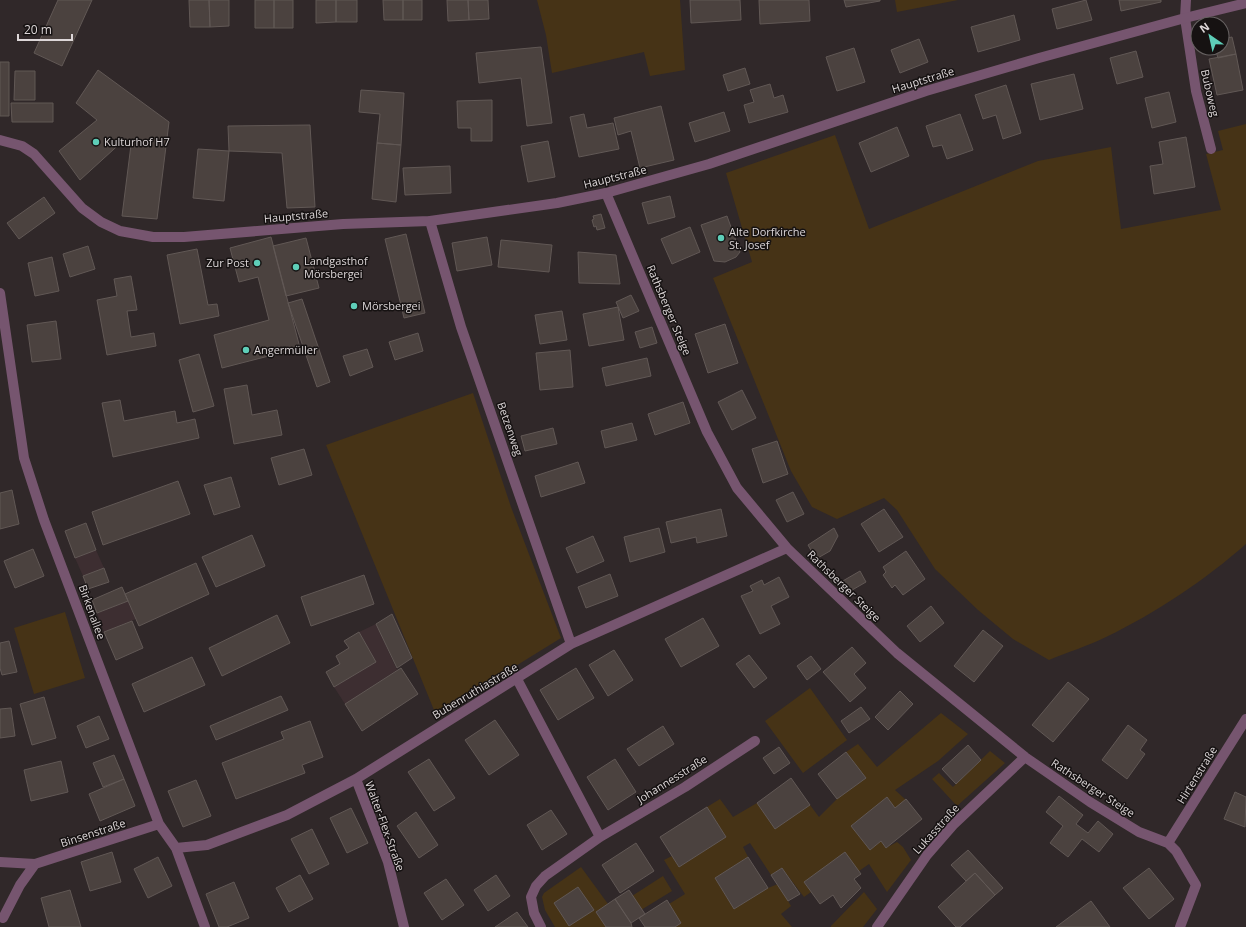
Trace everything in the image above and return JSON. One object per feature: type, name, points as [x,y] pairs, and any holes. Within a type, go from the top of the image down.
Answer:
[{"type":"street","name":"Buboweg","points":[[1186,0],[1185,18],[1196,92],[1211,149]]},
{"type":"street","name":"Hauptstraße","points":[[0,140],[22,146],[34,154],[82,208],[100,222],[120,231],[153,237],[184,238],[343,224],[430,221],[557,203],[606,193],[704,165],[926,91],[1185,18],[1246,3]]},
{"type":"street","name":"Rathsberger Steige","points":[[606,193],[707,432],[737,488],[787,548],[897,653],[1025,757],[1139,832],[1168,843]]},
{"type":"street","name":"Betzenweg","points":[[430,221],[461,327],[571,644]]},
{"type":"street","name":"Birkenallee","points":[[0,293],[24,458],[44,520],[159,824],[176,848],[205,927]]},
{"type":"street","name":"Bubenruthiastraße","points":[[176,848],[207,846],[287,814],[356,779],[517,680],[571,644],[787,548]]},
{"type":"street","points":[[517,680],[600,837]]},
{"type":"street","name":"Hirtenstraße","points":[[1168,843],[1246,719]]},
{"type":"street","name":"Johannesstraße","points":[[541,927],[532,906],[532,897],[536,886],[546,876],[600,837],[685,787],[756,741]]},
{"type":"street","name":"Lukasstraße","points":[[877,927],[923,861],[954,824],[1025,757]]},
{"type":"street","name":"Walter-Flex-Straße","points":[[356,779],[388,862],[404,927]]},
{"type":"street","name":"Binsenstraße","points":[[0,862],[35,864],[159,824]]},
{"type":"street","points":[[1168,843],[1176,851],[1196,885],[1180,927]]},
{"type":"street","points":[[3,919],[20,885],[35,864]]},
{"type":"shaded area","points":[[537,0],[680,0],[685,70],[650,76],[644,52],[552,73],[546,35]]},
{"type":"shaded area","points":[[895,0],[958,0],[897,12]]},
{"type":"shaded area","points":[[1246,124],[1246,544],[1197,583],[1161,607],[1125,628],[1049,660],[1013,639],[978,610],[935,569],[897,510],[884,498],[837,519],[812,507],[791,471],[713,278],[752,262],[726,173],[835,135],[869,229],[1038,161],[1111,147],[1121,229],[1221,210],[1206,154],[1223,150],[1218,131]]},
{"type":"shaded area","points":[[473,393],[511,507],[561,638],[436,715],[326,445]]},
{"type":"shaded area","points":[[96,550],[104,568],[83,576],[75,558]]},
{"type":"shaded area","points":[[128,601],[136,619],[104,632],[97,613]]},
{"type":"shaded area","points":[[65,612],[85,678],[34,694],[14,628]]},
{"type":"shaded area","points":[[376,624],[397,670],[345,704],[334,687],[376,662],[359,632]]},
{"type":"shaded area","points":[[810,688],[847,740],[803,773],[765,721]]},
{"type":"shaded area","points":[[941,713],[968,734],[938,761],[895,790],[906,800],[895,808],[886,798],[851,826],[870,850],[881,841],[886,848],[897,842],[903,847],[911,860],[887,892],[869,864],[859,871],[845,853],[804,882],[811,892],[804,897],[782,868],[771,875],[750,843],[743,847],[748,857],[715,878],[734,909],[768,888],[778,884],[791,906],[781,914],[792,927],[675,927],[681,923],[669,904],[685,894],[664,860],[672,856],[679,867],[726,837],[707,807],[720,799],[733,817],[757,803],[775,829],[810,805],[819,817],[837,799],[866,778],[846,752],[858,744],[877,767]]},
{"type":"shaded area","points":[[990,751],[1005,763],[957,806],[932,779],[939,773],[953,787]]},
{"type":"shaded area","points":[[581,867],[608,904],[596,912],[606,927],[555,927],[545,910],[542,897],[544,893]]},
{"type":"shaded area","points":[[663,876],[672,891],[641,910],[632,896]]},
{"type":"shaded area","points":[[864,892],[877,909],[863,927],[831,927],[831,926]]},
{"type":"building","points":[[58,0],[92,0],[62,66],[34,53]]},
{"type":"building","points":[[189,0],[209,0],[210,27],[190,27]]},
{"type":"building","points":[[209,0],[229,0],[229,26],[210,27]]},
{"type":"building","points":[[255,0],[274,0],[274,28],[255,28]]},
{"type":"building","points":[[274,0],[293,0],[293,28],[274,28]]},
{"type":"building","points":[[316,0],[336,0],[336,22],[316,23]]},
{"type":"building","points":[[336,0],[357,0],[357,22],[336,22]]},
{"type":"building","points":[[383,0],[403,0],[403,20],[384,20]]},
{"type":"building","points":[[403,0],[422,0],[422,20],[403,20]]},
{"type":"building","points":[[447,0],[468,0],[469,20],[448,21]]},
{"type":"building","points":[[468,0],[488,0],[489,19],[469,20]]},
{"type":"building","points":[[690,0],[740,0],[741,20],[691,23]]},
{"type":"building","points":[[759,0],[809,0],[810,21],[760,24]]},
{"type":"building","points":[[844,0],[880,0],[880,1],[846,7]]},
{"type":"building","points":[[1086,0],[1092,20],[1057,29],[1052,9]]},
{"type":"building","points":[[1119,0],[1161,0],[1161,2],[1121,11]]},
{"type":"building","points":[[1014,15],[1020,40],[978,52],[971,27]]},
{"type":"building","points":[[1230,37],[1232,37],[1236,54],[1230,55]]},
{"type":"building","points":[[919,39],[928,62],[900,73],[891,50]]},
{"type":"building","points":[[541,47],[552,123],[527,126],[521,78],[479,83],[476,53]]},
{"type":"building","points":[[854,48],[865,82],[837,91],[826,57]]},
{"type":"building","points":[[1136,51],[1143,77],[1117,84],[1110,58]]},
{"type":"building","points":[[1236,54],[1243,90],[1217,95],[1209,59]]},
{"type":"building","points":[[0,62],[9,62],[9,116],[0,116]]},
{"type":"building","points":[[745,68],[750,84],[728,91],[723,75]]},
{"type":"building","name":"Kulturhof H7","points":[[98,70],[169,122],[157,219],[122,216],[131,145],[125,139],[80,180],[59,151],[97,120],[76,103]]},
{"type":"building","points":[[15,71],[35,71],[35,100],[14,100]]},
{"type":"building","points":[[1074,74],[1083,109],[1040,120],[1031,84]]},
{"type":"building","points":[[770,84],[774,98],[783,95],[788,112],[749,123],[744,105],[754,102],[750,90]]},
{"type":"building","points":[[1006,85],[1021,133],[1003,139],[996,115],[983,119],[975,95]]},
{"type":"building","points":[[361,90],[404,93],[401,145],[377,143],[380,114],[359,112]]},
{"type":"building","points":[[1169,92],[1176,122],[1152,128],[1145,98]]},
{"type":"building","points":[[492,100],[492,141],[471,141],[471,128],[458,128],[457,101]]},
{"type":"building","points":[[11,103],[53,103],[53,122],[12,122]]},
{"type":"building","points":[[661,106],[674,160],[640,168],[631,131],[618,135],[614,118]]},
{"type":"building","points":[[724,112],[730,131],[695,142],[689,123]]},
{"type":"building","points":[[584,114],[587,128],[613,123],[619,149],[579,157],[570,117]]},
{"type":"building","points":[[960,114],[973,150],[947,159],[942,145],[933,147],[926,126]]},
{"type":"building","points":[[310,125],[315,207],[287,208],[282,153],[229,151],[228,126]]},
{"type":"building","points":[[897,127],[909,156],[871,172],[859,143]]},
{"type":"building","points":[[1186,137],[1195,187],[1154,194],[1150,166],[1163,164],[1159,142]]},
{"type":"building","points":[[548,141],[555,177],[528,182],[521,146]]},
{"type":"building","points":[[377,143],[401,145],[396,202],[372,199]]},
{"type":"building","points":[[198,149],[229,151],[224,201],[193,198]]},
{"type":"building","points":[[450,166],[451,193],[405,195],[403,168]]},
{"type":"building","points":[[670,196],[675,217],[648,224],[642,203]]},
{"type":"building","points":[[44,197],[55,213],[19,239],[7,223]]},
{"type":"building","points":[[601,214],[605,228],[597,230],[596,226],[594,227],[592,220],[594,219],[593,216]]},
{"type":"building","name":"Alte Dorfkirche St. Josef","points":[[727,216],[740,252],[736,257],[725,262],[714,261],[701,225]]},
{"type":"building","points":[[690,227],[700,252],[672,264],[661,239]]},
{"type":"building","points":[[406,234],[425,313],[404,318],[385,239]]},
{"type":"building","points":[[271,237],[300,348],[222,368],[214,335],[269,320],[258,277],[239,282],[230,248]]},
{"type":"building","points":[[487,237],[492,265],[457,271],[452,243]]},
{"type":"building","name":"Landgasthof Mörsbergei","points":[[306,238],[319,288],[286,296],[273,246]]},
{"type":"building","points":[[501,240],[552,245],[549,272],[498,267]]},
{"type":"building","points":[[88,246],[95,269],[70,277],[63,254]]},
{"type":"building","points":[[197,249],[208,305],[217,304],[219,316],[180,324],[167,255]]},
{"type":"building","points":[[578,252],[616,255],[620,284],[579,283]]},
{"type":"building","points":[[52,257],[59,291],[35,296],[28,263]]},
{"type":"building","points":[[131,276],[137,310],[127,311],[131,337],[154,333],[156,346],[107,355],[97,300],[117,296],[114,279]]},
{"type":"building","points":[[631,295],[639,311],[623,318],[616,302]]},
{"type":"building","points":[[302,299],[330,382],[317,387],[288,303]]},
{"type":"building","points":[[618,307],[624,340],[589,346],[583,314]]},
{"type":"building","points":[[562,311],[567,340],[540,344],[535,315]]},
{"type":"building","points":[[56,321],[61,359],[32,362],[27,325]]},
{"type":"building","points":[[725,324],[738,363],[708,373],[695,334]]},
{"type":"building","points":[[652,327],[657,343],[640,348],[635,332]]},
{"type":"building","points":[[418,333],[423,351],[395,360],[389,342]]},
{"type":"building","points":[[367,349],[373,367],[350,376],[343,356]]},
{"type":"building","points":[[570,350],[573,387],[540,390],[536,353]]},
{"type":"building","points":[[199,354],[214,406],[193,412],[179,360]]},
{"type":"building","points":[[647,358],[651,376],[606,386],[602,368]]},
{"type":"building","points":[[247,385],[252,415],[277,410],[282,435],[234,444],[224,389]]},
{"type":"building","points":[[742,390],[756,418],[732,430],[718,402]]},
{"type":"building","points":[[120,400],[124,421],[175,411],[177,423],[195,419],[199,438],[113,457],[102,403]]},
{"type":"building","points":[[683,402],[690,423],[655,435],[648,414]]},
{"type":"building","points":[[632,423],[637,440],[605,448],[601,431]]},
{"type":"building","points":[[553,428],[557,444],[525,451],[521,436]]},
{"type":"building","points":[[777,441],[788,474],[763,483],[752,449]]},
{"type":"building","points":[[304,449],[312,475],[279,485],[271,458]]},
{"type":"building","points":[[578,462],[585,483],[541,497],[535,476]]},
{"type":"building","points":[[231,477],[240,507],[214,515],[204,485]]},
{"type":"building","points":[[178,481],[190,514],[103,545],[92,512]]},
{"type":"building","points":[[12,490],[19,524],[0,529],[0,493]]},
{"type":"building","points":[[793,492],[804,514],[787,522],[776,500]]},
{"type":"building","points":[[721,509],[727,536],[697,543],[696,537],[671,543],[666,522]]},
{"type":"building","points":[[884,509],[903,537],[879,552],[861,524]]},
{"type":"building","points":[[86,523],[96,550],[75,558],[65,531]]},
{"type":"building","points":[[659,528],[665,552],[630,562],[624,537]]},
{"type":"building","points":[[834,528],[838,536],[830,551],[816,559],[808,545]]},
{"type":"building","points":[[252,535],[265,566],[216,587],[202,557]]},
{"type":"building","points":[[593,536],[604,561],[577,573],[566,548]]},
{"type":"building","points":[[33,549],[44,576],[15,588],[4,561]]},
{"type":"building","points":[[906,551],[925,579],[903,595],[895,585],[892,588],[883,575],[886,572],[883,567]]},
{"type":"building","points":[[196,563],[209,594],[139,626],[125,594]]},
{"type":"building","points":[[104,568],[109,582],[88,589],[83,576]]},
{"type":"building","points":[[860,571],[866,582],[847,593],[841,582]]},
{"type":"building","points":[[610,574],[618,596],[586,608],[578,587]]},
{"type":"building","points":[[364,575],[374,604],[311,626],[301,597]]},
{"type":"building","points":[[779,577],[789,597],[771,606],[780,624],[760,634],[741,596],[753,591],[750,586],[762,580],[764,585]]},
{"type":"building","points":[[122,587],[128,601],[97,613],[92,600]]},
{"type":"building","points":[[931,606],[944,623],[920,642],[907,626]]},
{"type":"building","points":[[392,614],[412,658],[397,668],[376,624]]},
{"type":"building","points":[[277,615],[290,643],[222,676],[209,648]]},
{"type":"building","points":[[703,618],[719,646],[681,667],[665,639]]},
{"type":"building","points":[[132,621],[143,648],[116,660],[104,632]]},
{"type":"building","points":[[983,630],[1003,646],[974,682],[954,666]]},
{"type":"building","points":[[359,632],[376,662],[334,687],[326,672],[340,664],[336,656],[349,648],[344,641]]},
{"type":"building","points":[[9,641],[17,672],[2,675],[0,668],[0,643]]},
{"type":"building","points":[[852,647],[866,663],[854,674],[866,688],[850,702],[823,672]]},
{"type":"building","points":[[614,650],[633,680],[608,696],[589,665]]},
{"type":"building","points":[[749,655],[767,678],[754,688],[736,664]]},
{"type":"building","points":[[811,656],[821,669],[807,680],[797,666]]},
{"type":"building","points":[[192,657],[205,685],[144,712],[132,684]]},
{"type":"building","points":[[401,668],[418,694],[362,731],[345,704]]},
{"type":"building","points":[[576,668],[594,698],[558,720],[540,690]]},
{"type":"building","points":[[1068,682],[1089,699],[1053,742],[1032,725]]},
{"type":"building","points":[[900,691],[913,704],[888,730],[875,717]]},
{"type":"building","points":[[281,696],[288,710],[216,740],[210,726]]},
{"type":"building","points":[[44,697],[56,738],[32,745],[20,704]]},
{"type":"building","points":[[861,707],[870,719],[849,733],[841,721]]},
{"type":"building","points":[[11,708],[15,736],[0,738],[0,709]]},
{"type":"building","points":[[99,716],[109,739],[86,748],[77,726]]},
{"type":"building","points":[[495,720],[519,755],[489,775],[465,740]]},
{"type":"building","points":[[310,721],[323,757],[302,765],[305,773],[236,799],[222,763],[284,739],[281,732]]},
{"type":"building","points":[[1128,725],[1147,740],[1140,750],[1145,754],[1127,779],[1102,760]]},
{"type":"building","points":[[663,726],[674,744],[639,766],[627,749]]},
{"type":"building","points":[[968,745],[981,760],[956,784],[942,769]]},
{"type":"building","points":[[779,747],[790,763],[774,774],[763,758]]},
{"type":"building","points":[[846,752],[866,778],[837,799],[818,774]]},
{"type":"building","points":[[114,755],[124,779],[103,787],[93,763]]},
{"type":"building","points":[[429,759],[455,798],[434,811],[408,772]]},
{"type":"building","points":[[615,759],[636,792],[608,810],[587,777]]},
{"type":"building","points":[[61,761],[68,792],[31,801],[24,770]]},
{"type":"building","points":[[791,778],[810,805],[775,829],[757,803]]},
{"type":"building","points":[[124,779],[135,806],[100,821],[89,794]]},
{"type":"building","points":[[196,780],[211,816],[183,827],[168,791]]},
{"type":"building","points":[[1235,792],[1246,797],[1245,827],[1224,819]]},
{"type":"building","points":[[1059,796],[1083,815],[1076,824],[1088,833],[1098,821],[1113,834],[1099,852],[1082,839],[1068,857],[1050,843],[1063,826],[1046,812]]},
{"type":"building","points":[[887,797],[895,808],[906,799],[922,819],[886,848],[881,841],[870,850],[851,826]]},
{"type":"building","points":[[707,807],[726,837],[679,867],[660,837]]},
{"type":"building","points":[[351,808],[368,843],[347,853],[330,818]]},
{"type":"building","points":[[551,810],[567,834],[542,850],[527,825]]},
{"type":"building","points":[[416,812],[438,845],[419,858],[397,826]]},
{"type":"building","points":[[312,829],[329,864],[309,874],[291,839]]},
{"type":"building","points":[[636,843],[654,871],[620,893],[602,865]]},
{"type":"building","points":[[968,850],[1003,888],[995,895],[975,873],[966,881],[951,865]]},
{"type":"building","points":[[112,852],[121,882],[90,891],[81,862]]},
{"type":"building","points":[[845,852],[861,874],[854,879],[861,888],[841,908],[833,895],[820,904],[804,882]]},
{"type":"building","points":[[158,857],[172,886],[148,898],[134,869]]},
{"type":"building","points":[[748,857],[768,888],[734,909],[715,878]]},
{"type":"building","points":[[782,868],[800,894],[788,901],[771,875]]},
{"type":"building","points":[[1149,868],[1174,899],[1149,919],[1123,888]]},
{"type":"building","points":[[975,873],[995,895],[960,927],[956,927],[938,907]]},
{"type":"building","points":[[300,875],[313,899],[289,912],[276,888]]},
{"type":"building","points":[[496,875],[510,896],[488,911],[474,890]]},
{"type":"building","points":[[446,879],[464,905],[442,920],[424,893]]},
{"type":"building","points":[[234,882],[249,918],[227,927],[219,927],[206,894]]},
{"type":"building","points":[[578,887],[594,910],[569,926],[554,903]]},
{"type":"building","points":[[70,890],[81,927],[49,927],[41,898]]},
{"type":"building","points":[[629,890],[645,914],[631,923],[615,899]]},
{"type":"building","points":[[615,899],[631,923],[632,927],[606,927],[596,912]]},
{"type":"building","points":[[667,900],[681,923],[675,927],[645,927],[639,918]]},
{"type":"building","points":[[1091,901],[1110,927],[1056,927]]},
{"type":"building","points":[[517,912],[528,927],[495,927]]},
{"type":"place","name":"Kulturhof H7","points":[[96,142]]},
{"type":"place","name":"Alte Dorfkirche St. Josef","points":[[721,238]]},
{"type":"place","name":"Zur Post","points":[[257,263]]},
{"type":"place","name":"Landgasthof Mörsbergei","points":[[296,267]]},
{"type":"place","name":"Mörsbergei","points":[[354,306]]},
{"type":"place","name":"Angermüller","points":[[246,350]]}]
